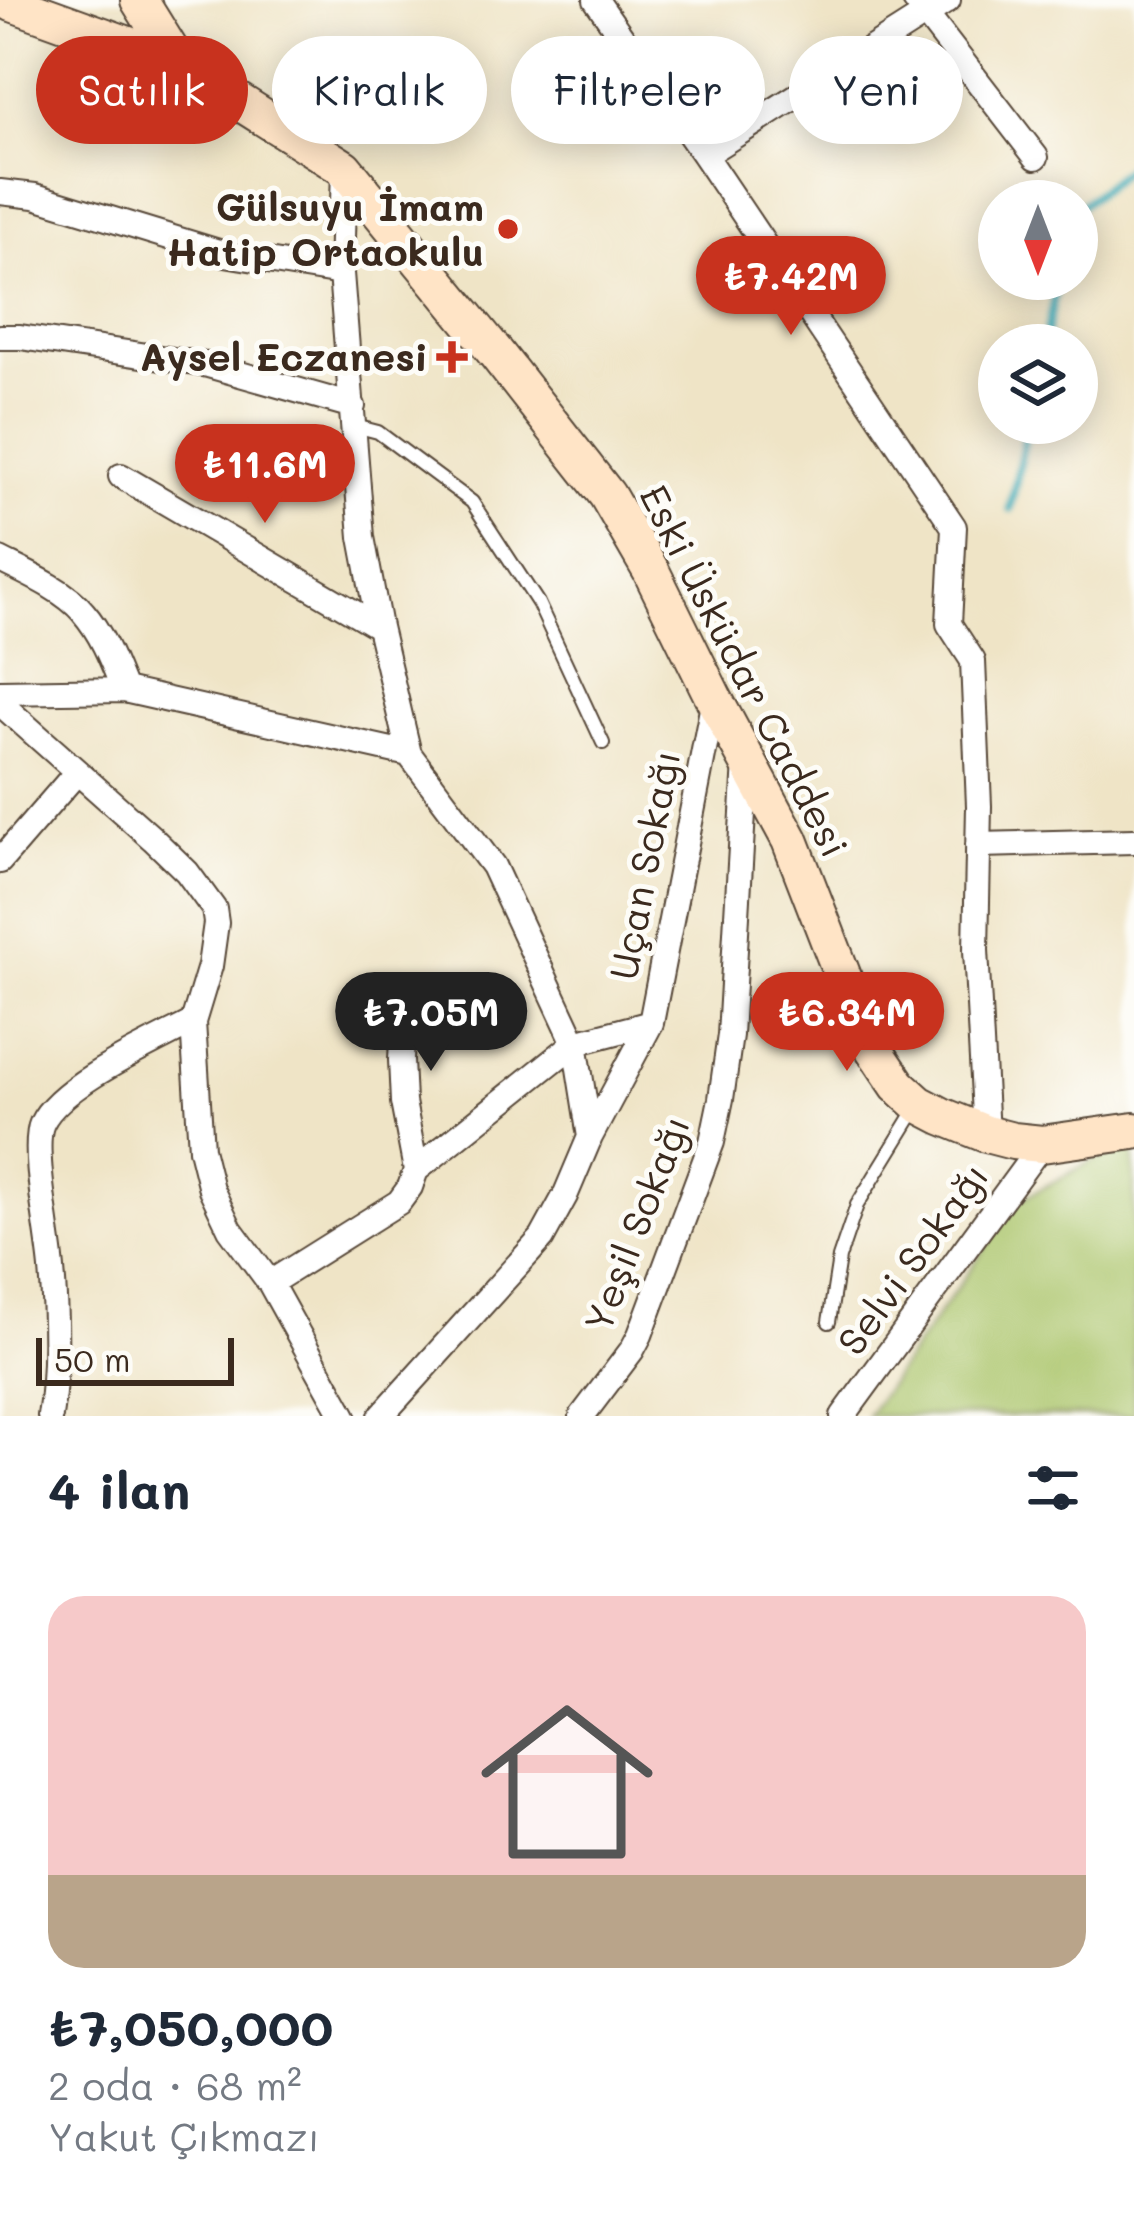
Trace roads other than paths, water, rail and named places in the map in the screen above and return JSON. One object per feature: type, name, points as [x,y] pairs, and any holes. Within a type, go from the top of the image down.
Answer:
[{"type":"main road","name":"Eski Üsküdar Caddesi","points":[[139,0],[161,36]]},
{"type":"main road","name":"Eski Üsküdar Caddesi","points":[[17,2],[107,36]]},
{"type":"main road","name":"Eski Üsküdar Caddesi","points":[[248,107],[344,168],[607,495],[790,840],[867,1039],[898,1085],[919,1104],[1013,1141],[1042,1144],[1134,1131]]},
{"type":"street","points":[[596,0],[953,526],[949,624],[973,661],[976,950],[986,1134]]},
{"type":"street","points":[[704,155],[920,8],[948,0]]},
{"type":"street","points":[[920,8],[1036,157]]},
{"type":"street","points":[[344,168],[341,273],[362,537],[410,754],[493,866],[575,1042],[590,1137]]},
{"type":"street","points":[[0,192],[35,196],[224,254],[341,273]]},
{"type":"street","points":[[0,338],[208,364],[354,416]]},
{"type":"street","points":[[121,476],[379,627]]},
{"type":"street","points":[[0,560],[81,608],[103,641],[124,690]]},
{"type":"street","points":[[0,692],[124,690],[410,754]]},
{"type":"street","name":"Uçan Sokağı","points":[[575,1042],[652,1023],[714,699]]},
{"type":"street","points":[[0,704],[187,872],[214,909],[210,966],[193,1022],[201,1149],[211,1189],[230,1229],[270,1283],[344,1416]]},
{"type":"street","name":"Yeşil Sokağı","points":[[582,1416],[640,1335],[712,1142],[730,1035],[746,757]]},
{"type":"street","points":[[0,861],[77,772]]},
{"type":"street","points":[[978,845],[1134,841]]},
{"type":"street","points":[[270,1283],[399,1202],[410,1187],[416,1170],[403,1102],[403,1021],[394,992]]},
{"type":"street","points":[[50,1416],[55,1385],[53,1293],[38,1156],[41,1124],[67,1094],[96,1073],[193,1022]]},
{"type":"street","points":[[381,1416],[542,1238],[652,1023]]},
{"type":"street","points":[[416,1170],[575,1042]]},
{"type":"street","name":"Selvi Sokağı","points":[[843,1416],[1042,1144]]},
{"type":"lane","points":[[354,416],[472,502],[538,604],[603,743]]},
{"type":"lane","points":[[829,1322],[839,1258],[857,1204],[919,1104]]},
{"type":"waterway","points":[[1098,192],[1134,163]]},
{"type":"waterway","points":[[1048,324],[1054,300]]},
{"type":"waterway","points":[[1010,509],[1024,444]]},
{"type":"place","name":"Gülsuyu İmam Hatip Ortaokulu","points":[[508,229]]},
{"type":"place","name":"Aysel Eczanesi","points":[[452,357]]}]
